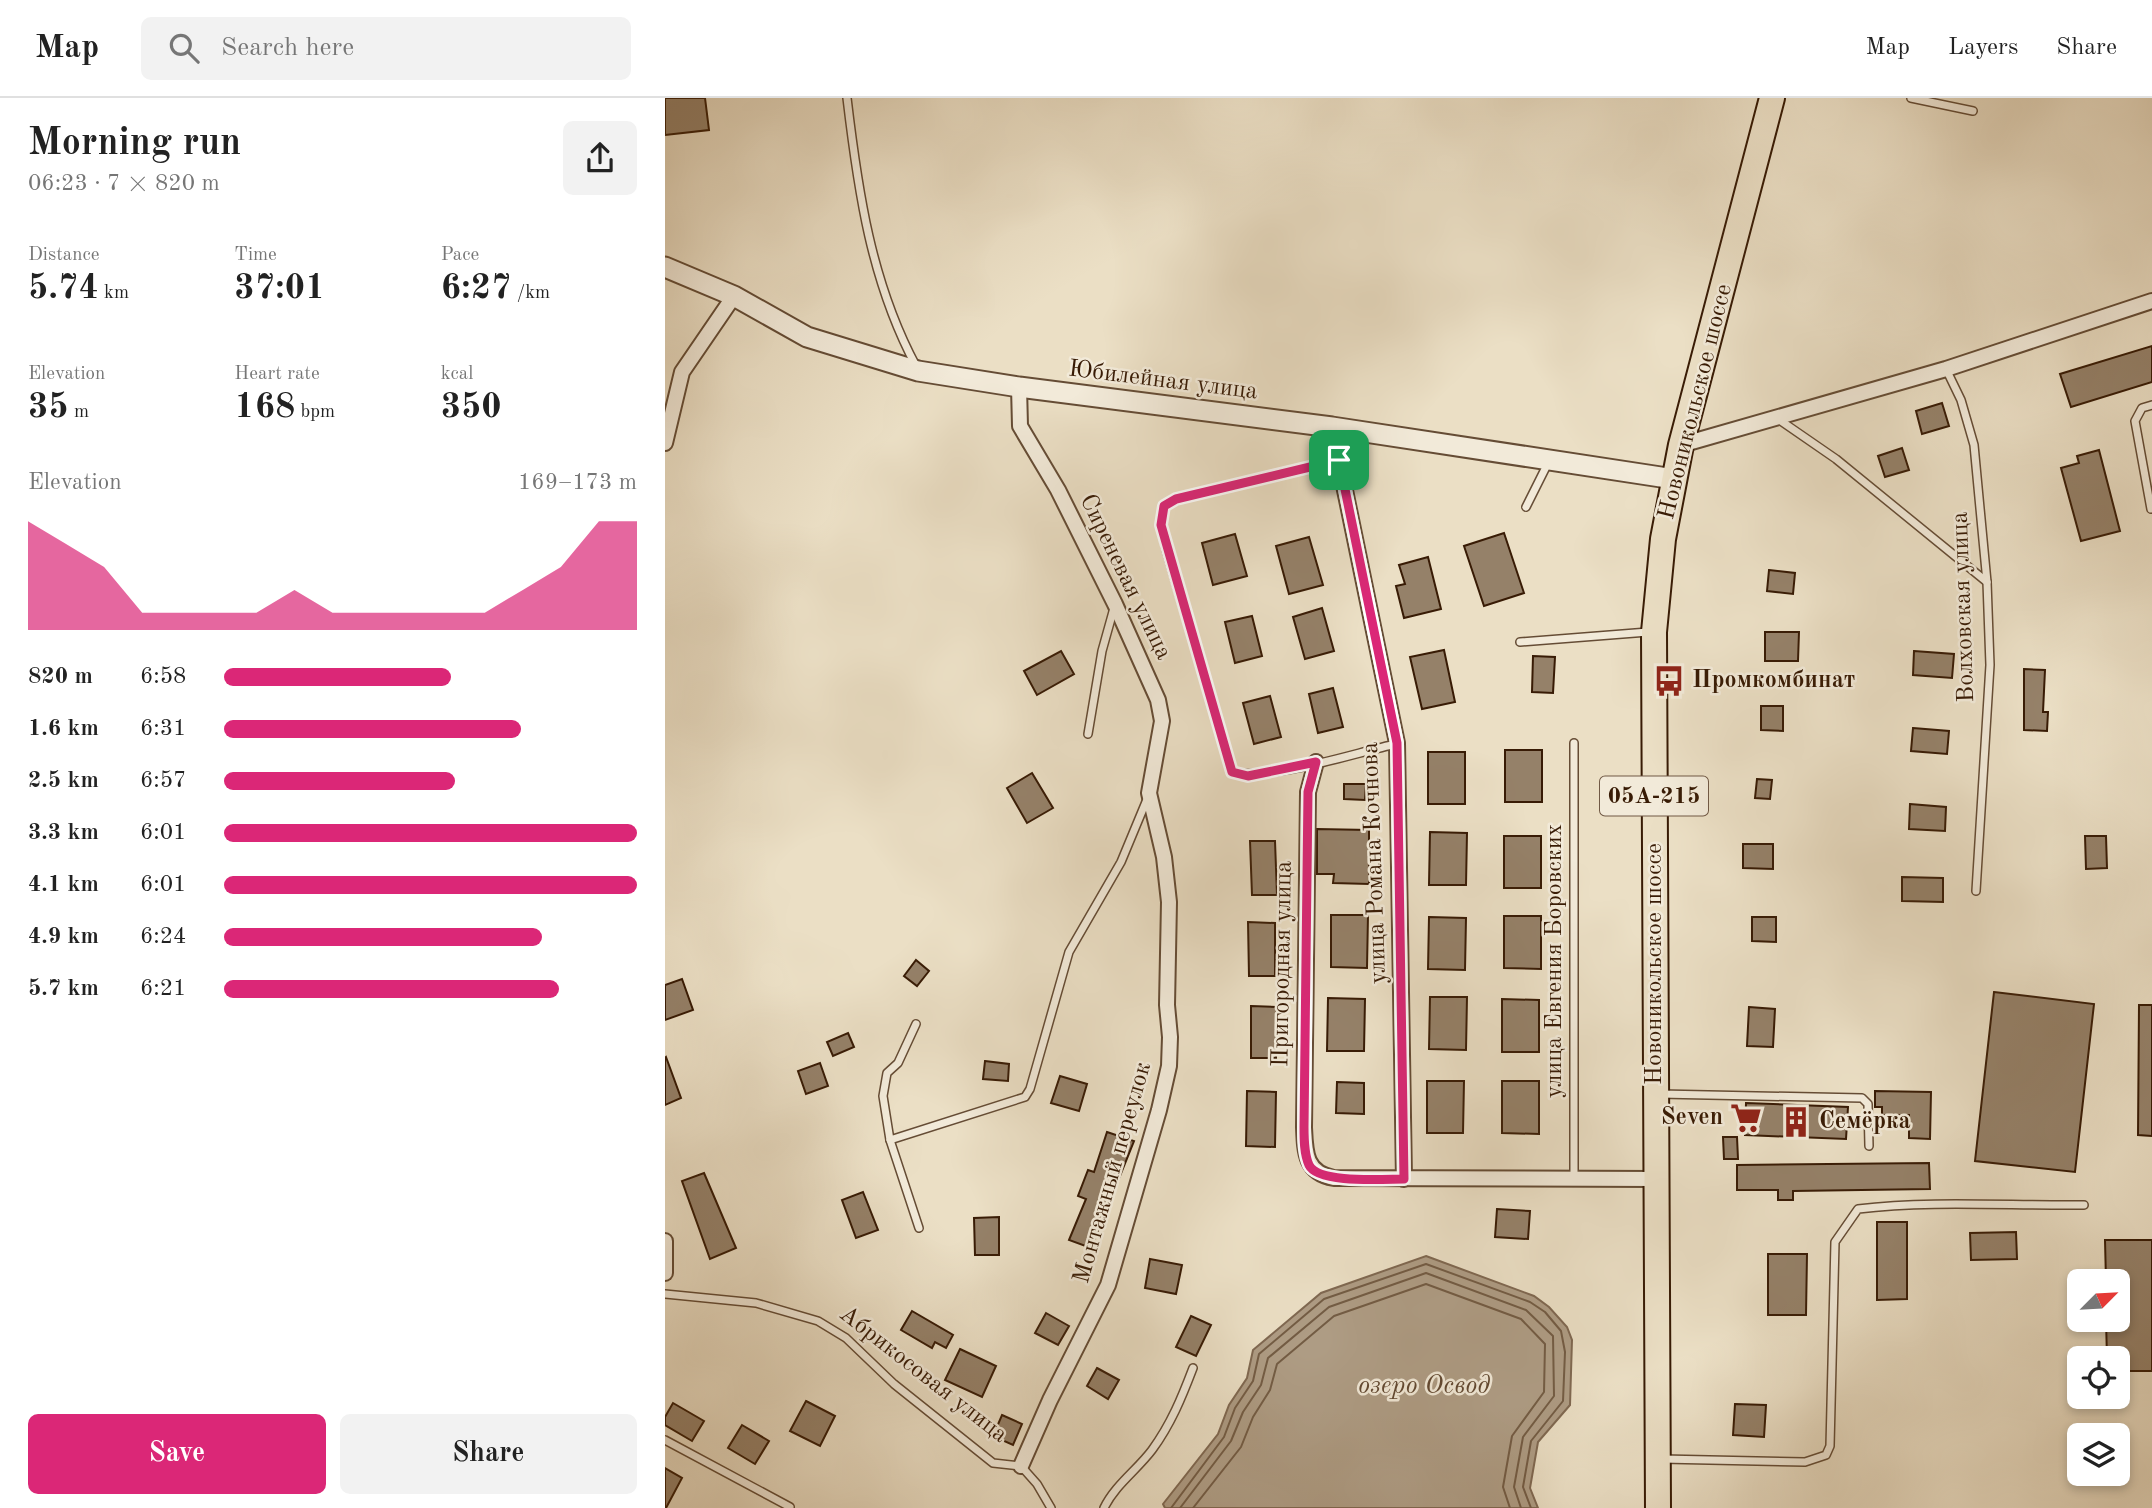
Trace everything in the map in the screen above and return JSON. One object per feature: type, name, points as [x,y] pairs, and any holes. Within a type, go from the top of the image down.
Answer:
[{"type":"highway","name":"Новоникольское шоссе","points":[[1658,1508],[1654,632],[1663,539],[1681,445],[1772,98]]},
{"type":"street","name":"Юбилейная улица","points":[[665,267],[734,296],[807,337],[918,371],[1019,387],[1332,427],[1674,479]]},
{"type":"street","points":[[665,443],[682,372],[734,296]]},
{"type":"street","points":[[1681,445],[1946,369],[2152,301]]},
{"type":"street","name":"Сиреневая улица","points":[[1019,387],[1020,426],[1058,490],[1115,604],[1158,700],[1162,721],[1149,793]]},
{"type":"street","name":"улица Романа Кочнова","points":[[1332,427],[1397,743],[1404,1179]]},
{"type":"street","name":"Пригородная улица","points":[[1316,762],[1308,792],[1304,1127],[1310,1167],[1319,1175],[1334,1178],[1404,1179]]},
{"type":"street","name":"Монтажный переулок","points":[[1021,1466],[1050,1400],[1108,1285],[1169,1066],[1169,902],[1164,857],[1149,793]]},
{"type":"street","points":[[1404,1179],[1656,1179]]},
{"type":"street","points":[[665,1241],[665,1273]]},
{"type":"lane","points":[[847,98],[858,194],[879,280],[899,335],[918,371]]},
{"type":"lane","points":[[1911,98],[1973,111]]},
{"type":"lane","name":"Волховская улица","points":[[1946,369],[1961,400],[1974,445],[1987,582],[1990,665],[1976,891]]},
{"type":"lane","points":[[2151,509],[2135,421],[2143,408],[2152,405]]},
{"type":"lane","points":[[1777,418],[1836,459],[1987,582]]},
{"type":"lane","points":[[1339,460],[1176,499],[1164,506],[1161,525],[1232,772],[1248,776],[1397,743]]},
{"type":"lane","points":[[1526,507],[1549,461]]},
{"type":"lane","points":[[1088,734],[1102,651],[1115,604]]},
{"type":"lane","points":[[1520,642],[1654,632]]},
{"type":"lane","name":"улица Евгения Боровских","points":[[1574,743],[1574,1180]]},
{"type":"lane","points":[[890,1140],[1025,1097],[1069,952],[1121,862],[1149,793]]},
{"type":"lane","points":[[915,1024],[904,1053],[884,1082],[890,1140],[919,1228]]},
{"type":"lane","points":[[1656,1094],[1861,1098],[1868,1104],[1869,1146]]},
{"type":"lane","points":[[1658,1458],[1805,1462],[1826,1455],[1830,1446],[1835,1242],[1858,1209],[1907,1203],[1936,1206],[2084,1205]]},
{"type":"lane","name":"Абрикосовая улица","points":[[665,1294],[756,1303],[818,1321],[846,1338],[894,1384],[983,1456],[993,1463],[1021,1466],[1037,1484],[1051,1508]]},
{"type":"lane","points":[[1104,1508],[1110,1496],[1151,1451],[1175,1416],[1193,1368]]},
{"type":"lane","points":[[665,1440],[790,1507]]},
{"type":"water","name":"озеро Освод","points":[[1426,1256],[1534,1296],[1549,1307],[1567,1327],[1572,1340],[1570,1405],[1538,1442],[1530,1488],[1538,1508],[1165,1508],[1163,1504],[1218,1434],[1229,1405],[1247,1378],[1253,1350],[1321,1293]]},
{"type":"building","points":[[665,98],[705,98],[709,130],[665,135]]},
{"type":"building","points":[[2152,346],[2152,382],[2071,407],[2060,374]]},
{"type":"building","points":[[1942,403],[1949,426],[1922,434],[1916,411]]},
{"type":"building","points":[[1902,448],[1909,470],[1885,477],[1878,456]]},
{"type":"building","points":[[2099,450],[2120,531],[2081,541],[2061,468],[2079,463],[2077,456]]},
{"type":"building","points":[[1504,533],[1524,593],[1484,606],[1464,546]]},
{"type":"building","points":[[1235,534],[1247,576],[1213,585],[1202,543]]},
{"type":"building","points":[[1309,537],[1323,585],[1289,594],[1276,546]]},
{"type":"building","points":[[1428,557],[1441,609],[1404,618],[1396,586],[1405,584],[1399,565]]},
{"type":"building","points":[[1769,570],[1795,573],[1793,594],[1767,591]]},
{"type":"building","points":[[1322,608],[1334,651],[1305,659],[1293,617]]},
{"type":"building","points":[[1252,616],[1262,656],[1235,663],[1225,622]]},
{"type":"building","points":[[1765,632],[1799,632],[1798,661],[1765,661]]},
{"type":"building","points":[[1444,650],[1455,702],[1422,709],[1410,657]]},
{"type":"building","points":[[1061,651],[1074,674],[1037,695],[1024,671]]},
{"type":"building","points":[[1914,651],[1954,654],[1952,678],[1913,675]]},
{"type":"building","points":[[1533,656],[1555,657],[1553,693],[1532,692]]},
{"type":"building","points":[[2024,669],[2045,670],[2043,712],[2048,712],[2047,731],[2024,730]]},
{"type":"building","points":[[1333,688],[1343,727],[1318,733],[1309,694]]},
{"type":"building","points":[[1270,696],[1281,737],[1254,744],[1243,703]]},
{"type":"building","points":[[1761,706],[1783,706],[1783,731],[1761,730]]},
{"type":"building","points":[[1913,728],[1949,731],[1947,754],[1911,751]]},
{"type":"building","points":[[1505,750],[1542,750],[1542,802],[1505,802]]},
{"type":"building","points":[[1428,752],[1465,752],[1465,804],[1428,804]]},
{"type":"building","points":[[1032,773],[1053,808],[1027,823],[1007,788]]},
{"type":"building","points":[[1757,779],[1772,780],[1770,799],[1755,798]]},
{"type":"building","points":[[1344,784],[1366,784],[1365,800],[1344,799]]},
{"type":"building","points":[[1910,804],[1946,807],[1945,831],[1909,829]]},
{"type":"building","points":[[1317,829],[1369,830],[1369,884],[1333,883],[1334,874],[1317,874]]},
{"type":"building","points":[[1430,832],[1467,833],[1466,885],[1429,885]]},
{"type":"building","points":[[1504,836],[1541,836],[1541,888],[1504,888]]},
{"type":"building","points":[[2085,836],[2106,836],[2107,868],[2086,869]]},
{"type":"building","points":[[1250,841],[1275,841],[1277,895],[1252,895]]},
{"type":"building","points":[[1743,844],[1773,844],[1773,869],[1743,868]]},
{"type":"building","points":[[1902,877],[1943,878],[1943,902],[1902,901]]},
{"type":"building","points":[[1331,915],[1368,915],[1367,968],[1331,967]]},
{"type":"building","points":[[1504,916],[1541,916],[1541,969],[1504,968]]},
{"type":"building","points":[[1429,917],[1466,918],[1465,970],[1428,969]]},
{"type":"building","points":[[1752,917],[1776,917],[1776,942],[1752,941]]},
{"type":"building","points":[[1248,922],[1275,923],[1275,976],[1249,976]]},
{"type":"building","points":[[916,960],[929,971],[917,986],[904,976]]},
{"type":"building","points":[[682,979],[693,1010],[665,1020],[665,985]]},
{"type":"building","points":[[1994,992],[2094,1004],[2075,1172],[1975,1161]]},
{"type":"building","points":[[1430,997],[1467,997],[1466,1050],[1429,1049]]},
{"type":"building","points":[[1328,998],[1365,999],[1364,1051],[1327,1051]]},
{"type":"building","points":[[1502,999],[1539,1000],[1539,1052],[1502,1052]]},
{"type":"building","points":[[2139,1005],[2152,1005],[2152,1136],[2138,1135]]},
{"type":"building","points":[[1251,1006],[1276,1007],[1276,1058],[1251,1058]]},
{"type":"building","points":[[1749,1007],[1775,1009],[1773,1047],[1747,1046]]},
{"type":"building","points":[[848,1033],[854,1047],[833,1056],[827,1042]]},
{"type":"building","points":[[665,1058],[681,1098],[665,1105]]},
{"type":"building","points":[[985,1061],[1009,1064],[1008,1081],[983,1079]]},
{"type":"building","points":[[820,1063],[828,1086],[806,1094],[798,1071]]},
{"type":"building","points":[[1060,1076],[1087,1084],[1079,1111],[1051,1103]]},
{"type":"building","points":[[1427,1081],[1464,1081],[1463,1133],[1427,1133]]},
{"type":"building","points":[[1502,1081],[1539,1081],[1539,1134],[1502,1133]]},
{"type":"building","points":[[1337,1082],[1364,1083],[1364,1114],[1336,1113]]},
{"type":"building","points":[[1247,1091],[1276,1092],[1275,1147],[1246,1146]]},
{"type":"building","points":[[1875,1091],[1931,1092],[1930,1139],[1909,1138],[1909,1115],[1882,1115],[1882,1107],[1875,1107]]},
{"type":"building","name":"Семёрка","points":[[1746,1103],[1848,1107],[1846,1139],[1745,1135]]},
{"type":"building","points":[[1107,1132],[1134,1141],[1091,1248],[1069,1240],[1086,1199],[1078,1196],[1088,1170],[1094,1172]]},
{"type":"building","points":[[1723,1137],[1737,1137],[1738,1159],[1724,1159]]},
{"type":"building","points":[[1929,1163],[1930,1189],[1793,1191],[1793,1200],[1778,1200],[1778,1190],[1737,1190],[1737,1165]]},
{"type":"building","points":[[704,1173],[736,1248],[710,1259],[682,1181]]},
{"type":"building","points":[[863,1192],[878,1230],[856,1238],[842,1200]]},
{"type":"building","points":[[1497,1209],[1530,1211],[1528,1239],[1495,1237]]},
{"type":"building","points":[[999,1217],[999,1255],[975,1255],[974,1218]]},
{"type":"building","points":[[1877,1222],[1907,1222],[1907,1299],[1877,1300]]},
{"type":"building","points":[[2016,1232],[2017,1259],[1971,1260],[1970,1233]]},
{"type":"building","points":[[2105,1240],[2152,1240],[2152,1371],[2130,1371],[2130,1346],[2107,1346],[2106,1332],[2130,1332],[2130,1269],[2106,1269]]},
{"type":"building","points":[[1768,1254],[1807,1254],[1806,1315],[1768,1315]]},
{"type":"building","points":[[1150,1259],[1182,1265],[1176,1294],[1145,1288]]},
{"type":"building","points":[[912,1311],[953,1335],[946,1348],[935,1342],[932,1348],[901,1330]]},
{"type":"building","points":[[1046,1313],[1069,1326],[1058,1345],[1035,1333]]},
{"type":"building","points":[[1191,1316],[1211,1325],[1196,1356],[1176,1347]]},
{"type":"building","points":[[960,1349],[996,1366],[982,1397],[945,1380]]},
{"type":"building","points":[[1097,1368],[1119,1380],[1108,1399],[1087,1386]]},
{"type":"building","points":[[806,1401],[835,1416],[820,1446],[790,1431]]},
{"type":"building","points":[[673,1403],[704,1421],[692,1441],[665,1425],[665,1417]]},
{"type":"building","points":[[1735,1404],[1766,1405],[1764,1437],[1733,1435]]},
{"type":"building","points":[[1002,1415],[1022,1424],[1013,1445],[993,1436]]},
{"type":"building","points":[[742,1425],[769,1441],[755,1464],[728,1448]]},
{"type":"building","points":[[665,1468],[682,1478],[666,1508],[665,1508]]},
{"type":"place","name":"Промкомбинат","points":[[1669,681]]},
{"type":"place","name":"Seven","points":[[1746,1118]]},
{"type":"place","name":"Семёрка","points":[[1796,1122]]},
{"type":"route","points":[[1339,460],[1397,743],[1404,1179],[1334,1178],[1319,1175],[1310,1167],[1305,1148],[1304,1127],[1308,792],[1316,762],[1248,776],[1232,772],[1161,525],[1164,506],[1176,499],[1339,460]]}]
